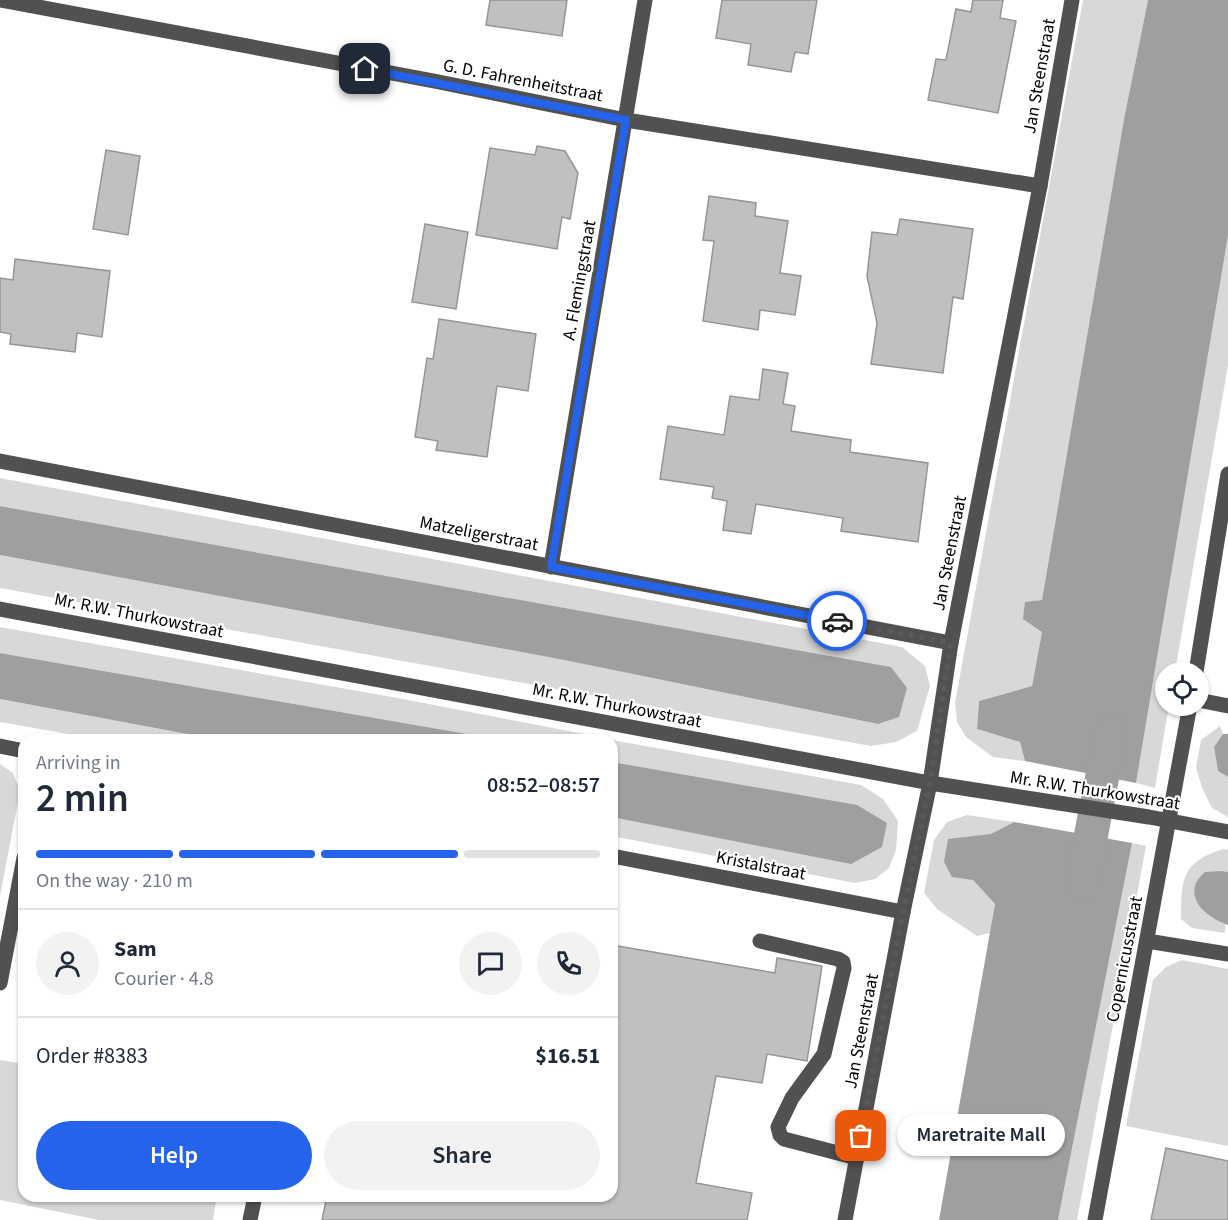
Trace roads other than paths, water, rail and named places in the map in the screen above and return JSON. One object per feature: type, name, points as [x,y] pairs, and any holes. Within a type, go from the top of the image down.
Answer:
[{"type":"street","name":"G. D. Fahrenheitstraat","points":[[1,0],[434,81],[626,120],[1040,186]]},
{"type":"street","name":"A. Flemingstraat","points":[[551,567],[645,0]]},
{"type":"street","name":"Jan Steenstraat","points":[[845,1220],[903,912],[930,783],[951,643],[1040,186],[1072,0]]},
{"type":"street","name":"Matzeligerstraat","points":[[0,461],[951,643]]},
{"type":"street","points":[[1198,662],[1228,474]]},
{"type":"street","name":"Mr. R.W. Thurkowstraat","points":[[0,609],[930,783],[1228,832]]},
{"type":"street","points":[[1209,702],[1228,706]]},
{"type":"street","name":"Copernicusstraat","points":[[1095,1220],[1188,716]]},
{"type":"street","points":[[0,746],[18,750]]},
{"type":"street","name":"Kristalstraat","points":[[618,857],[903,912]]},
{"type":"street","points":[[0,983],[18,889]]},
{"type":"street","points":[[1147,940],[1228,954]]},
{"type":"street","points":[[760,941],[843,962],[844,968],[824,1054],[792,1098],[778,1127],[780,1136],[784,1139],[857,1158]]},
{"type":"street","points":[[250,1220],[254,1202]]},
{"type":"waterway","points":[[1082,882],[1111,731]]},
{"type":"place","name":"Maretraite Mall","points":[[861,1136]]}]
